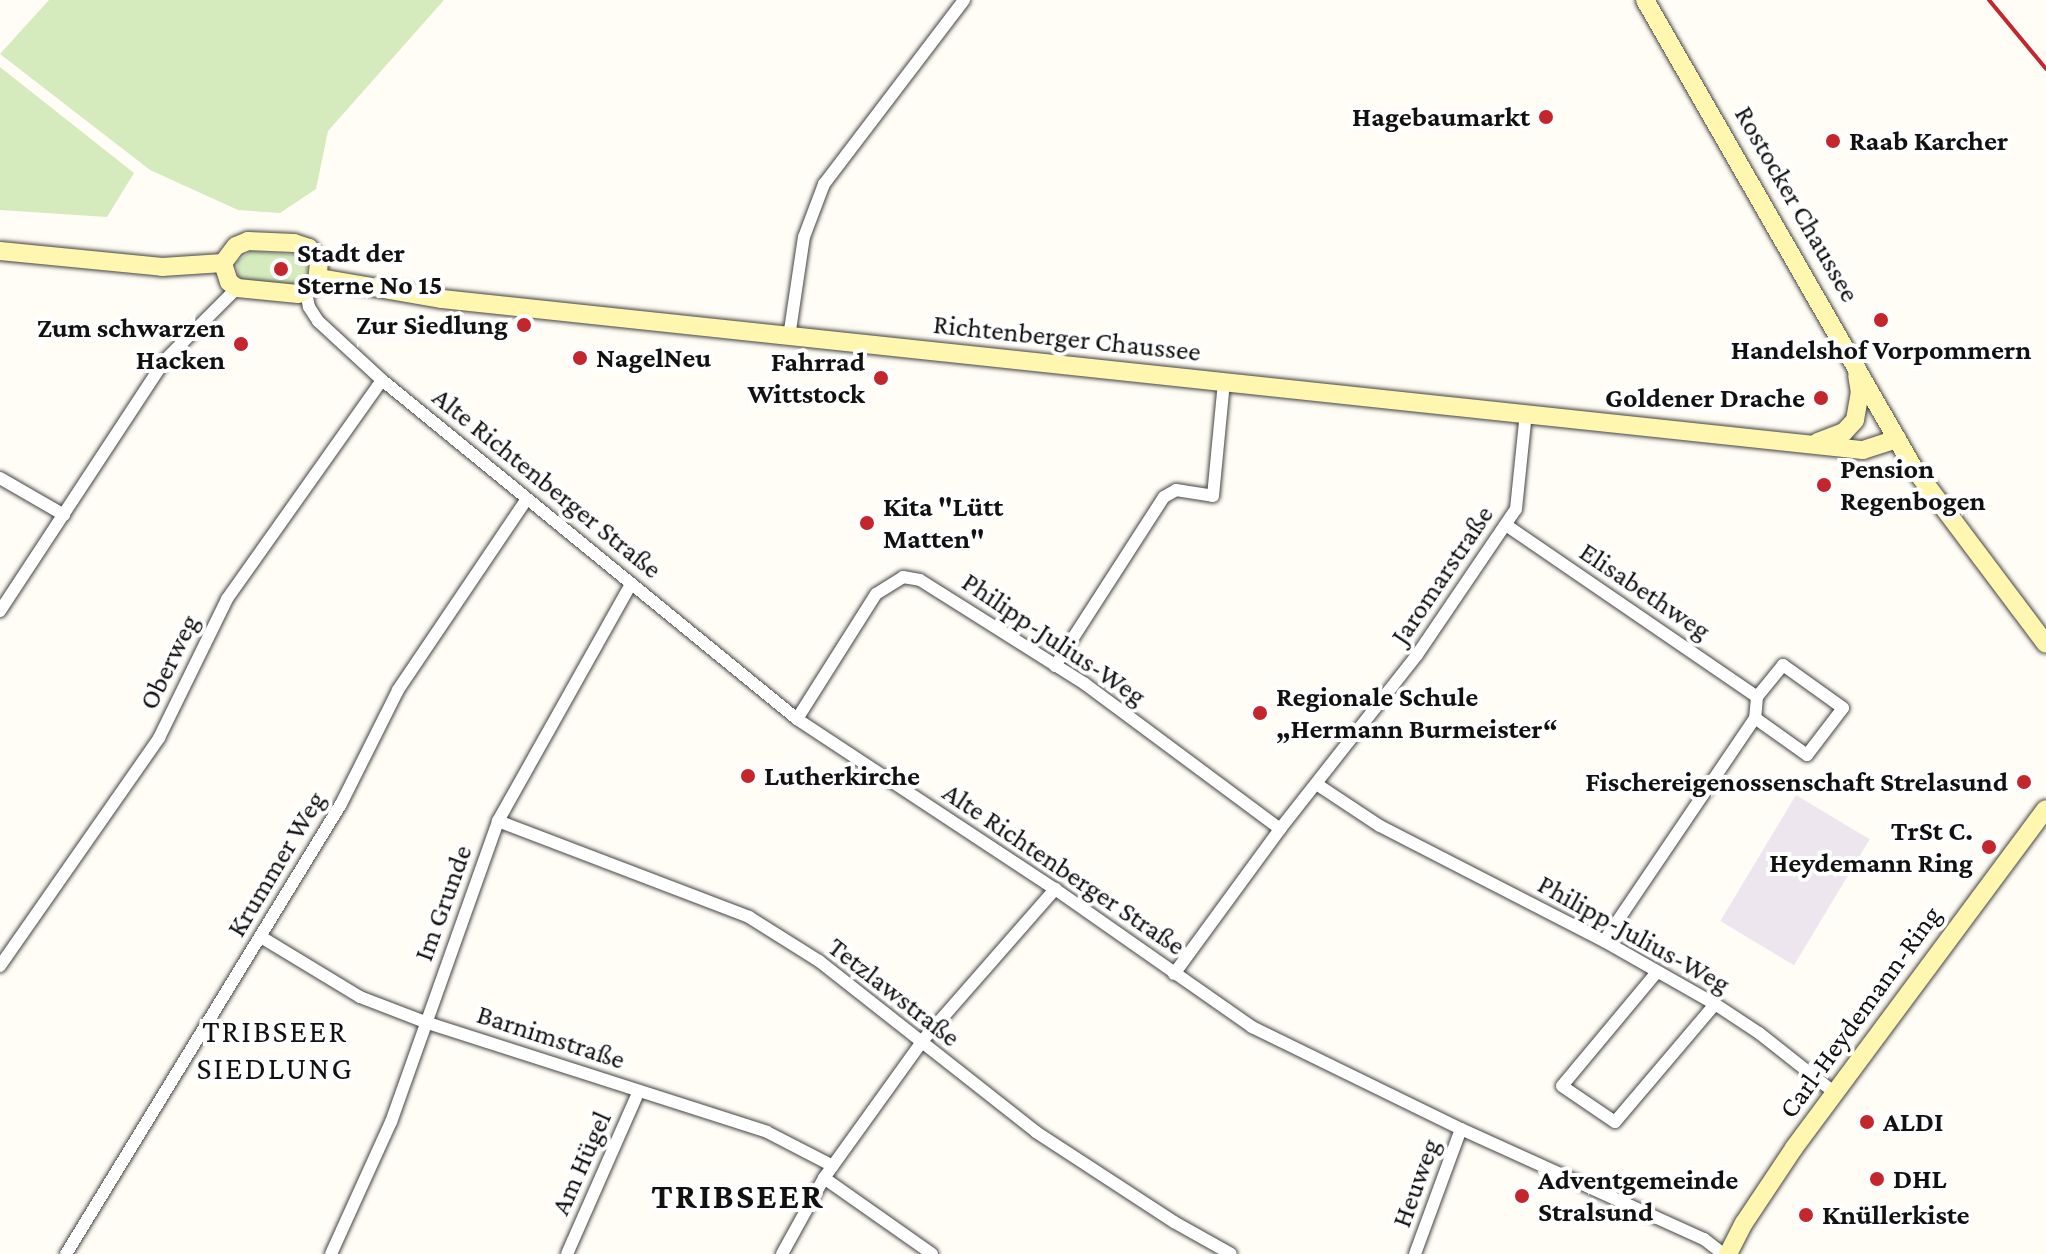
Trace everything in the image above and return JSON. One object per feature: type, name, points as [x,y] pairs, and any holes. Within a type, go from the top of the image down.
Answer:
[{"type":"street","points":[[789,337],[804,237],[824,184],[964,0]]},
{"type":"street","name":"Rostocker Chaussee","points":[[1645,0],[1897,439],[1932,493],[2046,644]]},
{"type":"street","points":[[0,251],[162,267],[223,263],[236,246],[248,241],[294,243],[316,255],[320,278],[306,292],[237,288],[229,282],[223,263]]},
{"type":"street","name":"Richtenberger Chaussee","points":[[320,278],[442,299],[1863,450],[1897,439]]},
{"type":"street","points":[[0,611],[164,361],[237,288]]},
{"type":"street","name":"Alte Richtenberger Straße","points":[[306,292],[309,307],[318,321],[382,380],[797,719],[1055,889],[1252,1027],[1461,1129],[1704,1239],[1725,1254]]},
{"type":"street","name":"Richtenberger Chaussee","points":[[1810,443],[1838,436],[1855,420],[1860,393],[1852,357]]},
{"type":"street","name":"Oberweg","points":[[0,966],[159,738],[227,599],[382,380]]},
{"type":"street","points":[[1055,666],[1164,497],[1176,490],[1213,496],[1224,382]]},
{"type":"street","name":"Jaromarstraße","points":[[1174,974],[1280,829],[1318,785],[1417,655],[1506,525],[1516,509],[1526,413]]},
{"type":"street","points":[[0,478],[64,515]]},
{"type":"street","name":"Krummer Weg","points":[[66,1254],[341,804],[398,690],[526,500]]},
{"type":"street","name":"Elisabethweg","points":[[1506,525],[1757,697]]},
{"type":"street","name":"Philipp-Julius-Weg","points":[[797,719],[876,594],[903,577],[920,580],[1055,666],[1280,829]]},
{"type":"street","name":"Im Grunde","points":[[331,1254],[391,1122],[498,821],[631,584]]},
{"type":"street","points":[[1604,941],[1755,718],[1757,697],[1783,665],[1843,708],[1807,755],[1755,718]]},
{"type":"street","name":"Philipp-Julius-Weg","points":[[1318,785],[1380,826],[1604,941],[1715,1004],[1759,1033],[1835,1093]]},
{"type":"street","name":"Carl-Heydemann-Ring","points":[[1725,1254],[1835,1093],[2046,809]]},
{"type":"street","name":"Tetzlawstraße","points":[[498,821],[749,917],[819,961],[1036,1132],[1231,1254]]},
{"type":"street","points":[[782,1254],[824,1178],[923,1040],[1055,889]]},
{"type":"street","name":"Barnimstraße","points":[[261,937],[360,997],[425,1022],[767,1132],[833,1166]]},
{"type":"street","points":[[1657,972],[1562,1086],[1615,1122],[1715,1004]]},
{"type":"street","name":"Am Hügel","points":[[567,1254],[639,1091]]},
{"type":"street","name":"Heuweg","points":[[1415,1254],[1461,1129]]},
{"type":"street","points":[[824,1178],[932,1254]]},
{"type":"shaded area","points":[[1796,795],[1870,839],[1794,965],[1720,921]]},
{"type":"green space","points":[[49,0],[444,0],[328,131],[316,189],[280,213],[238,210],[150,170],[0,54]]},
{"type":"green space","points":[[0,67],[134,173],[107,217],[0,210]]},
{"type":"green space","points":[[251,251],[297,255],[307,262],[308,277],[297,285],[243,280],[238,275],[237,262]]},
{"type":"railway","points":[[1989,0],[2046,69]]},
{"type":"place","name":"Hagebaumarkt","points":[[1546,117]]},
{"type":"place","name":"Raab Karcher","points":[[1833,141]]},
{"type":"place","name":"Stadt der Sterne No 15","points":[[281,269]]},
{"type":"place","name":"Handelshof Vorpommern","points":[[1881,320]]},
{"type":"place","name":"Zur Siedlung","points":[[524,325]]},
{"type":"place","name":"Zum schwarzen Hacken","points":[[241,344]]},
{"type":"place","name":"NagelNeu","points":[[580,358]]},
{"type":"place","name":"Fahrrad Wittstock","points":[[881,378]]},
{"type":"place","name":"Goldener Drache","points":[[1821,398]]},
{"type":"place","name":"Pension Regenbogen","points":[[1824,485]]},
{"type":"place","name":"Kita \"Lütt Matten\"","points":[[867,523]]},
{"type":"place","name":"Regionale Schule „Hermann Burmeister“","points":[[1260,713]]},
{"type":"place","name":"Lutherkirche","points":[[748,776]]},
{"type":"place","name":"Fischereigenossenschaft Strelasund","points":[[2024,782]]},
{"type":"place","name":"TrSt C. Heydemann Ring","points":[[1989,847]]},
{"type":"place","name":"ALDI","points":[[1867,1122]]},
{"type":"place","name":"DHL","points":[[1877,1179]]},
{"type":"place","name":"Adventgemeinde Stralsund","points":[[1522,1196]]},
{"type":"place","name":"Knüllerkiste","points":[[1806,1215]]},
{"type":"district","name":"TRIBSEER SIEDLUNG","points":[[275,1050]]},
{"type":"district","name":"TRIBSEER","points":[[738,1197]]}]
